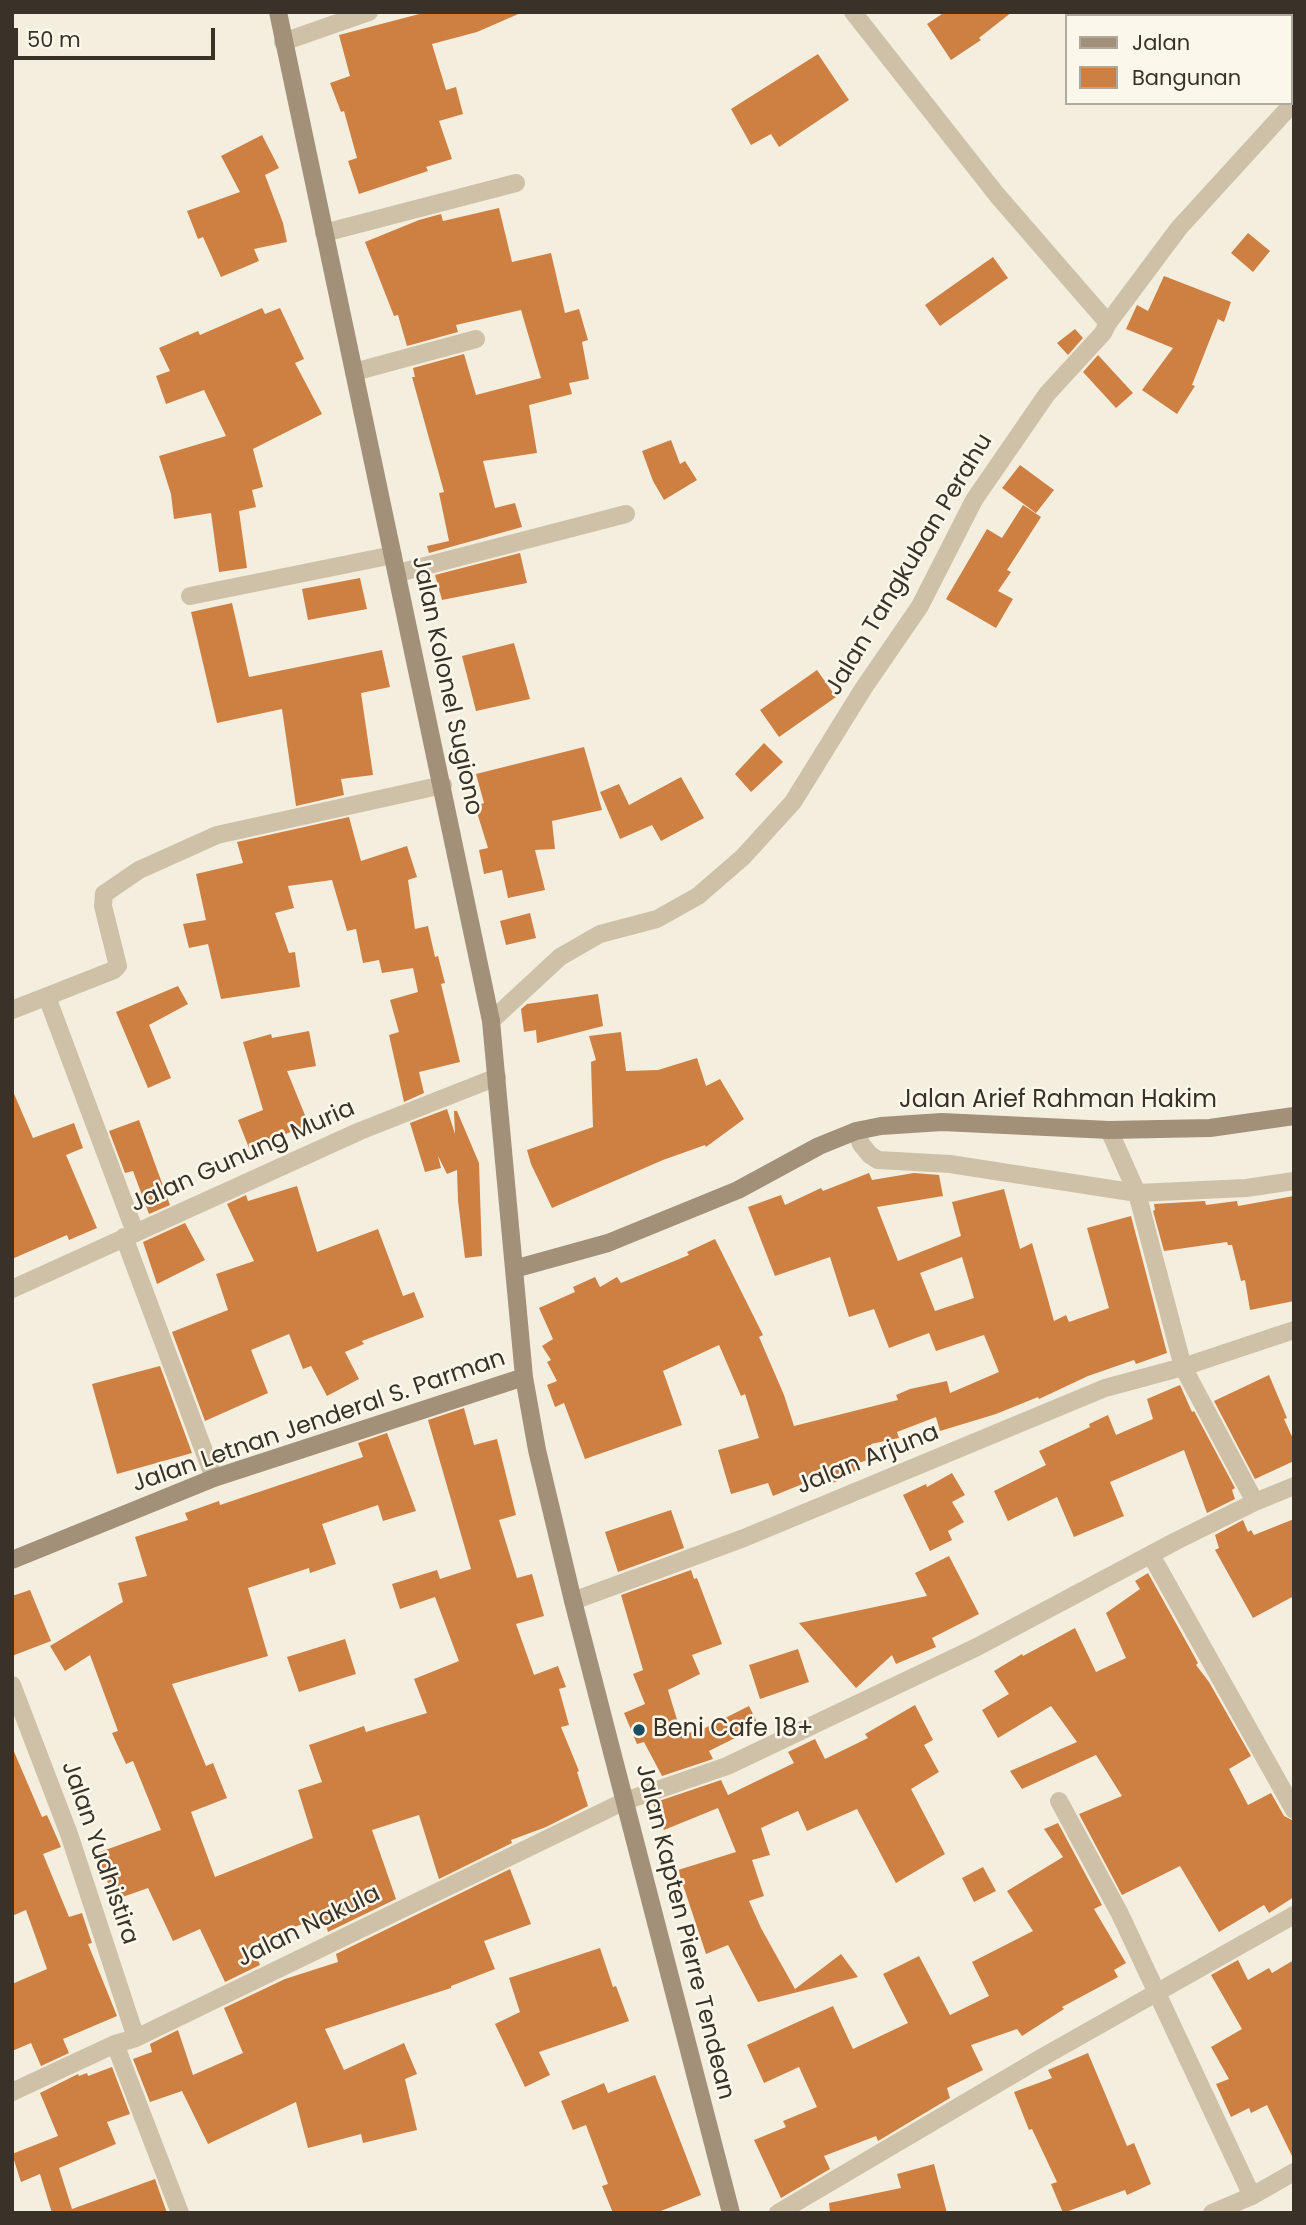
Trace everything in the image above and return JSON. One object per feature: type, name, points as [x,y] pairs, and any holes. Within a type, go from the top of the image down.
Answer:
[{"type":"street","name":"Jalan Kolonel Sugiono","points":[[278,12],[491,1021],[524,1377]]},
{"type":"street","points":[[283,42],[369,12]]},
{"type":"street","points":[[853,12],[997,195],[1108,323]]},
{"type":"street","name":"Jalan Tangkuban Perahu","points":[[491,1021],[560,957],[600,934],[657,919],[698,896],[743,857],[793,802],[863,689],[920,606],[974,500],[1047,394],[1103,333],[1179,228],[1291,105]]},
{"type":"street","points":[[324,233],[516,183]]},
{"type":"street","points":[[354,372],[476,340]]},
{"type":"street","points":[[398,573],[625,514]]},
{"type":"street","points":[[190,596],[393,555]]},
{"type":"street","points":[[12,1010],[118,967],[103,906],[104,894],[139,870],[217,835],[443,785]]},
{"type":"street","points":[[47,997],[214,1478]]},
{"type":"street","name":"Jalan Gunung Muria","points":[[12,1289],[360,1131],[497,1077]]},
{"type":"street","name":"Jalan Arief Rahman Hakim","points":[[514,1269],[608,1243],[737,1190],[819,1146],[856,1131],[881,1126],[942,1122],[1109,1130],[1210,1128],[1294,1116]]},
{"type":"street","points":[[1109,1130],[1137,1193],[1183,1367],[1255,1502]]},
{"type":"street","points":[[856,1131],[861,1144],[878,1160],[950,1164],[1137,1193],[1246,1188],[1294,1181]]},
{"type":"street","name":"Jalan Arjuna","points":[[573,1601],[744,1538],[1105,1388],[1183,1367],[1294,1330]]},
{"type":"street","name":"Jalan Letnan Jenderal S. Parman","points":[[12,1560],[214,1478],[524,1377]]},
{"type":"street","name":"Jalan Kapten Pierre Tendean","points":[[524,1377],[537,1450],[573,1601],[731,2213]]},
{"type":"street","name":"Jalan Nakula","points":[[12,2092],[115,2044],[136,2038],[625,1801],[727,1766],[977,1647],[1255,1502],[1294,1486]]},
{"type":"street","points":[[1151,1555],[1294,1810]]},
{"type":"street","name":"Jalan Yudhistira","points":[[12,1685],[69,1834],[136,2038]]},
{"type":"street","points":[[1059,1801],[1120,1914],[1252,2196]]},
{"type":"street","points":[[778,2213],[1041,2058],[1294,1915]]},
{"type":"street","points":[[115,2044],[180,2213]]},
{"type":"street","points":[[1212,2213],[1252,2196],[1294,2172]]},
{"type":"building","points":[[427,12],[523,12],[477,32],[432,44],[446,90],[456,87],[463,114],[439,121],[452,159],[426,167],[428,171],[359,194],[348,161],[357,158],[344,111],[341,112],[330,83],[350,76],[339,35]]},
{"type":"building","points":[[945,12],[1012,12],[979,38],[981,40],[951,60],[927,24]]},
{"type":"building","points":[[818,54],[849,100],[779,147],[771,134],[751,145],[731,109]]},
{"type":"building","points":[[262,135],[279,168],[265,175],[283,223],[287,242],[254,249],[259,261],[221,277],[203,237],[198,239],[187,211],[240,192],[221,156]]},
{"type":"building","points":[[499,208],[512,262],[551,253],[565,313],[579,309],[588,340],[582,342],[589,379],[569,383],[572,394],[529,405],[537,453],[483,461],[495,508],[515,503],[522,527],[429,553],[427,546],[449,541],[439,493],[444,492],[412,377],[415,377],[413,368],[464,354],[476,395],[541,378],[521,310],[456,325],[458,332],[407,346],[398,315],[394,316],[365,242],[441,214],[443,221]]},
{"type":"building","points":[[1248,233],[1270,251],[1253,272],[1231,253]]},
{"type":"building","points":[[993,257],[1008,278],[940,326],[925,305]]},
{"type":"building","points":[[1164,276],[1231,302],[1224,322],[1218,319],[1192,385],[1195,386],[1177,414],[1142,390],[1173,348],[1126,329],[1137,305],[1148,311]]},
{"type":"building","points":[[262,308],[265,314],[280,308],[304,359],[295,363],[322,414],[253,449],[263,487],[252,490],[256,507],[239,511],[247,568],[219,572],[211,513],[174,519],[171,494],[159,456],[226,436],[204,390],[166,404],[156,376],[170,371],[159,348],[198,331],[200,335]]},
{"type":"building","points":[[1075,329],[1083,338],[1068,355],[1057,343]]},
{"type":"building","points":[[1098,355],[1133,393],[1116,408],[1083,372]]},
{"type":"building","points":[[671,440],[680,464],[685,461],[697,480],[664,500],[653,481],[642,451]]},
{"type":"building","points":[[1020,465],[1054,490],[1036,513],[1002,488]]},
{"type":"building","points":[[1023,505],[1041,517],[1007,570],[1011,572],[998,591],[1013,599],[996,628],[946,599],[987,529],[1002,538]]},
{"type":"building","points":[[520,553],[527,583],[442,600],[435,575]]},
{"type":"building","points":[[360,578],[367,609],[308,620],[302,589]]},
{"type":"building","points":[[232,603],[249,677],[382,650],[390,687],[361,693],[373,775],[341,779],[344,795],[296,806],[282,709],[217,723],[191,612]]},
{"type":"building","points":[[514,643],[530,699],[476,711],[462,656]]},
{"type":"building","points":[[817,670],[836,697],[779,737],[760,710]]},
{"type":"building","points":[[764,743],[783,762],[751,792],[735,774]]},
{"type":"building","points":[[584,747],[602,810],[552,821],[555,849],[535,850],[545,890],[508,898],[502,870],[484,874],[479,850],[488,848],[475,806],[484,803],[476,774]]},
{"type":"building","points":[[681,777],[704,818],[661,841],[652,825],[620,839],[600,792],[619,784],[629,805]]},
{"type":"building","points":[[349,817],[361,861],[407,846],[417,877],[408,880],[415,929],[428,926],[435,957],[438,956],[445,983],[441,984],[460,1062],[419,1072],[424,1093],[404,1102],[389,1035],[399,1032],[390,1000],[418,992],[413,968],[382,973],[379,960],[363,963],[356,929],[347,931],[332,880],[288,886],[294,908],[275,913],[289,953],[295,952],[300,987],[221,999],[208,944],[189,948],[183,924],[206,920],[196,874],[243,863],[237,842]]},
{"type":"building","points":[[530,913],[536,938],[506,945],[500,921]]},
{"type":"building","points":[[178,986],[188,1004],[149,1025],[171,1078],[148,1088],[116,1012]]},
{"type":"building","points":[[598,994],[603,1026],[537,1043],[536,1030],[524,1032],[521,1009],[527,1004]]},
{"type":"building","points":[[309,1031],[316,1066],[287,1071],[309,1125],[249,1148],[238,1120],[263,1110],[243,1042],[271,1034],[272,1038]]},
{"type":"building","points":[[621,1032],[626,1071],[658,1070],[697,1058],[706,1086],[720,1079],[744,1119],[706,1147],[705,1145],[663,1160],[552,1208],[527,1150],[593,1127],[591,1062],[596,1060],[589,1036]]},
{"type":"building","points":[[12,1089],[33,1138],[74,1123],[83,1148],[66,1155],[97,1228],[69,1240],[67,1235],[12,1259]]},
{"type":"building","points":[[447,1109],[455,1134],[454,1111],[457,1111],[479,1163],[482,1256],[465,1258],[457,1170],[447,1174],[438,1156],[441,1168],[425,1172],[410,1123]]},
{"type":"building","points":[[139,1120],[170,1205],[149,1214],[133,1171],[125,1173],[109,1131]]},
{"type":"building","points":[[869,1173],[872,1180],[914,1173],[939,1175],[943,1196],[877,1207],[898,1261],[961,1236],[952,1202],[1004,1189],[1020,1249],[1032,1243],[1054,1321],[1066,1315],[1069,1322],[1109,1308],[1087,1228],[1131,1216],[1167,1353],[1136,1364],[1134,1360],[1088,1376],[1039,1399],[1038,1397],[996,1414],[940,1431],[936,1417],[897,1432],[899,1438],[871,1444],[875,1458],[854,1464],[857,1470],[833,1483],[827,1474],[773,1496],[768,1483],[731,1494],[718,1450],[759,1438],[745,1394],[741,1396],[719,1345],[663,1371],[682,1425],[585,1459],[564,1403],[555,1407],[547,1385],[557,1381],[547,1362],[551,1360],[542,1346],[553,1339],[539,1308],[575,1292],[573,1287],[595,1277],[600,1287],[617,1277],[621,1283],[689,1255],[687,1252],[715,1239],[763,1335],[759,1337],[794,1426],[898,1400],[896,1395],[910,1389],[947,1381],[950,1393],[999,1372],[984,1335],[936,1351],[929,1333],[889,1348],[874,1309],[849,1317],[830,1257],[775,1276],[748,1207],[781,1195],[785,1205],[821,1188],[823,1191]],"holes":[[[962,1257],[974,1298],[935,1311],[920,1273]]]},
{"type":"building","points":[[297,1186],[317,1252],[378,1229],[403,1296],[414,1292],[424,1317],[362,1341],[364,1344],[345,1352],[359,1379],[327,1396],[311,1366],[303,1369],[289,1334],[251,1350],[268,1393],[205,1421],[172,1332],[228,1310],[216,1274],[254,1261],[227,1204],[246,1195],[248,1201]]},
{"type":"building","points":[[1294,1196],[1294,1301],[1250,1310],[1245,1280],[1241,1281],[1232,1245],[1227,1242],[1164,1251],[1153,1211],[1154,1204],[1205,1201],[1206,1205],[1237,1201],[1238,1206]]},
{"type":"building","points":[[185,1223],[205,1260],[157,1284],[143,1242]]},
{"type":"building","points":[[160,1366],[192,1453],[117,1474],[92,1384]]},
{"type":"building","points":[[1269,1375],[1294,1441],[1294,1461],[1255,1479],[1214,1401]]},
{"type":"building","points":[[1180,1385],[1192,1412],[1194,1411],[1235,1488],[1232,1490],[1235,1499],[1207,1513],[1184,1450],[1110,1482],[1124,1516],[1074,1537],[1057,1497],[1008,1521],[994,1491],[1046,1465],[1039,1451],[1090,1427],[1089,1424],[1108,1415],[1116,1435],[1153,1419],[1147,1399]]},
{"type":"building","points":[[464,1408],[474,1445],[497,1439],[516,1515],[499,1520],[517,1578],[532,1574],[544,1616],[516,1624],[534,1675],[558,1666],[566,1687],[559,1689],[569,1725],[561,1727],[579,1771],[577,1772],[588,1806],[546,1827],[511,1840],[512,1843],[439,1879],[419,1815],[372,1830],[396,1899],[328,1932],[323,1916],[251,1944],[260,1965],[225,1982],[200,1929],[173,1941],[148,1888],[114,1900],[97,1853],[161,1830],[133,1761],[126,1764],[112,1733],[118,1731],[90,1655],[65,1671],[50,1646],[123,1602],[118,1583],[147,1576],[135,1537],[188,1520],[185,1513],[219,1501],[220,1505],[363,1457],[358,1443],[387,1433],[416,1511],[383,1521],[378,1505],[322,1524],[336,1564],[310,1573],[309,1568],[248,1588],[268,1656],[172,1684],[206,1766],[213,1763],[227,1798],[191,1812],[215,1877],[313,1838],[298,1790],[322,1782],[309,1745],[364,1726],[366,1732],[427,1713],[414,1679],[459,1661],[435,1597],[400,1609],[392,1584],[437,1570],[440,1579],[471,1569],[428,1420]]},
{"type":"building","points":[[952,1473],[965,1495],[952,1502],[964,1522],[948,1531],[952,1540],[930,1551],[903,1495],[926,1484],[927,1487]]},
{"type":"building","points":[[671,1510],[684,1548],[618,1572],[605,1532]]},
{"type":"building","points":[[1294,1519],[1294,1596],[1253,1618],[1215,1550],[1219,1548],[1215,1535],[1243,1520],[1248,1532],[1251,1530],[1254,1535]]},
{"type":"building","points":[[949,1556],[979,1614],[932,1638],[936,1647],[896,1664],[892,1655],[856,1688],[799,1623],[927,1596],[915,1573]]},
{"type":"building","points":[[691,1570],[694,1579],[697,1578],[722,1644],[692,1655],[700,1674],[668,1690],[682,1736],[696,1730],[697,1732],[749,1706],[759,1726],[709,1751],[713,1759],[662,1776],[644,1742],[637,1744],[624,1713],[645,1704],[633,1674],[643,1670],[621,1595]]},
{"type":"building","points":[[1148,1573],[1198,1663],[1196,1665],[1209,1682],[1251,1756],[1229,1769],[1248,1805],[1271,1793],[1284,1816],[1294,1821],[1294,1897],[1269,1913],[1264,1905],[1219,1932],[1180,1866],[1122,1895],[1079,1814],[1122,1796],[1096,1755],[1022,1789],[1010,1771],[1077,1742],[1051,1706],[998,1738],[982,1710],[1009,1694],[994,1671],[1075,1628],[1096,1672],[1126,1658],[1106,1613],[1140,1589],[1135,1581]]},
{"type":"building","points":[[30,1590],[51,1641],[12,1656],[12,1596]]},
{"type":"building","points":[[345,1639],[356,1674],[299,1692],[287,1657]]},
{"type":"building","points":[[798,1649],[809,1682],[760,1699],[749,1665]]},
{"type":"building","points":[[915,1705],[933,1740],[924,1745],[939,1772],[911,1789],[945,1854],[896,1883],[857,1809],[807,1831],[798,1811],[761,1828],[770,1855],[752,1860],[764,1896],[749,1901],[795,1989],[841,1954],[858,1977],[758,2002],[728,1945],[706,1954],[678,1870],[736,1852],[718,1808],[664,1830],[653,1803],[721,1780],[728,1795],[794,1763],[788,1752],[815,1739],[825,1759],[868,1738],[865,1734]]},
{"type":"building","points":[[12,1747],[42,1817],[47,1815],[61,1847],[43,1854],[69,1917],[82,1913],[92,1943],[88,1944],[117,2016],[63,2039],[69,2053],[41,2066],[31,2043],[12,2051],[12,1984],[47,1969],[26,1910],[12,1916]]},
{"type":"building","points":[[1058,1823],[1102,1905],[1094,1909],[1126,1963],[1114,1970],[1118,1977],[1062,2007],[1064,2009],[1022,2036],[1017,2029],[971,2045],[983,2070],[947,2088],[950,2098],[878,2141],[876,2136],[824,2156],[830,2169],[781,2198],[754,2140],[786,2127],[783,2121],[817,2107],[799,2067],[764,2083],[747,2045],[833,2006],[853,2049],[908,2023],[883,1974],[919,1956],[950,2015],[989,1996],[972,1962],[1033,1931],[1007,1891],[1063,1857],[1044,1829]]},
{"type":"building","points":[[983,1867],[996,1891],[974,1902],[962,1878]]},
{"type":"building","points":[[510,1869],[531,1924],[484,1941],[495,1969],[451,1988],[325,2029],[344,2070],[404,2043],[417,2074],[405,2079],[417,2130],[363,2143],[361,2134],[308,2148],[296,2102],[208,2144],[182,2091],[150,2102],[133,2059],[152,2052],[150,2044],[178,2030],[193,2075],[243,2053],[224,2008],[285,1979],[338,1962],[336,1954]]},
{"type":"building","points":[[600,1948],[613,1987],[616,1986],[629,2021],[539,2052],[550,2075],[525,2087],[495,2024],[520,2012],[509,1978]]},
{"type":"building","points":[[1238,1960],[1248,1980],[1269,1968],[1272,1973],[1294,1960],[1294,2160],[1267,2105],[1251,2113],[1249,2108],[1231,2117],[1216,2084],[1229,2079],[1211,2047],[1242,2029],[1211,1975]]},
{"type":"building","points":[[1088,2053],[1127,2146],[1134,2143],[1151,2184],[1127,2195],[1125,2190],[1063,2213],[1051,2184],[1057,2182],[1032,2129],[1029,2130],[1014,2092],[1052,2078],[1048,2070]]},
{"type":"building","points":[[112,2067],[130,2114],[107,2122],[116,2144],[59,2168],[72,2209],[155,2179],[167,2213],[52,2213],[40,2174],[21,2182],[12,2154],[58,2136],[40,2093],[78,2074],[87,2073],[88,2076]]},
{"type":"building","points":[[655,2075],[701,2195],[656,2213],[613,2213],[602,2186],[608,2184],[586,2125],[573,2130],[561,2101],[604,2083],[608,2093]]},
{"type":"building","points":[[934,2164],[947,2213],[830,2213],[829,2203],[901,2188],[897,2174]]},
{"type":"place","name":"Beni Cafe 18+","points":[[639,1730]]}]
